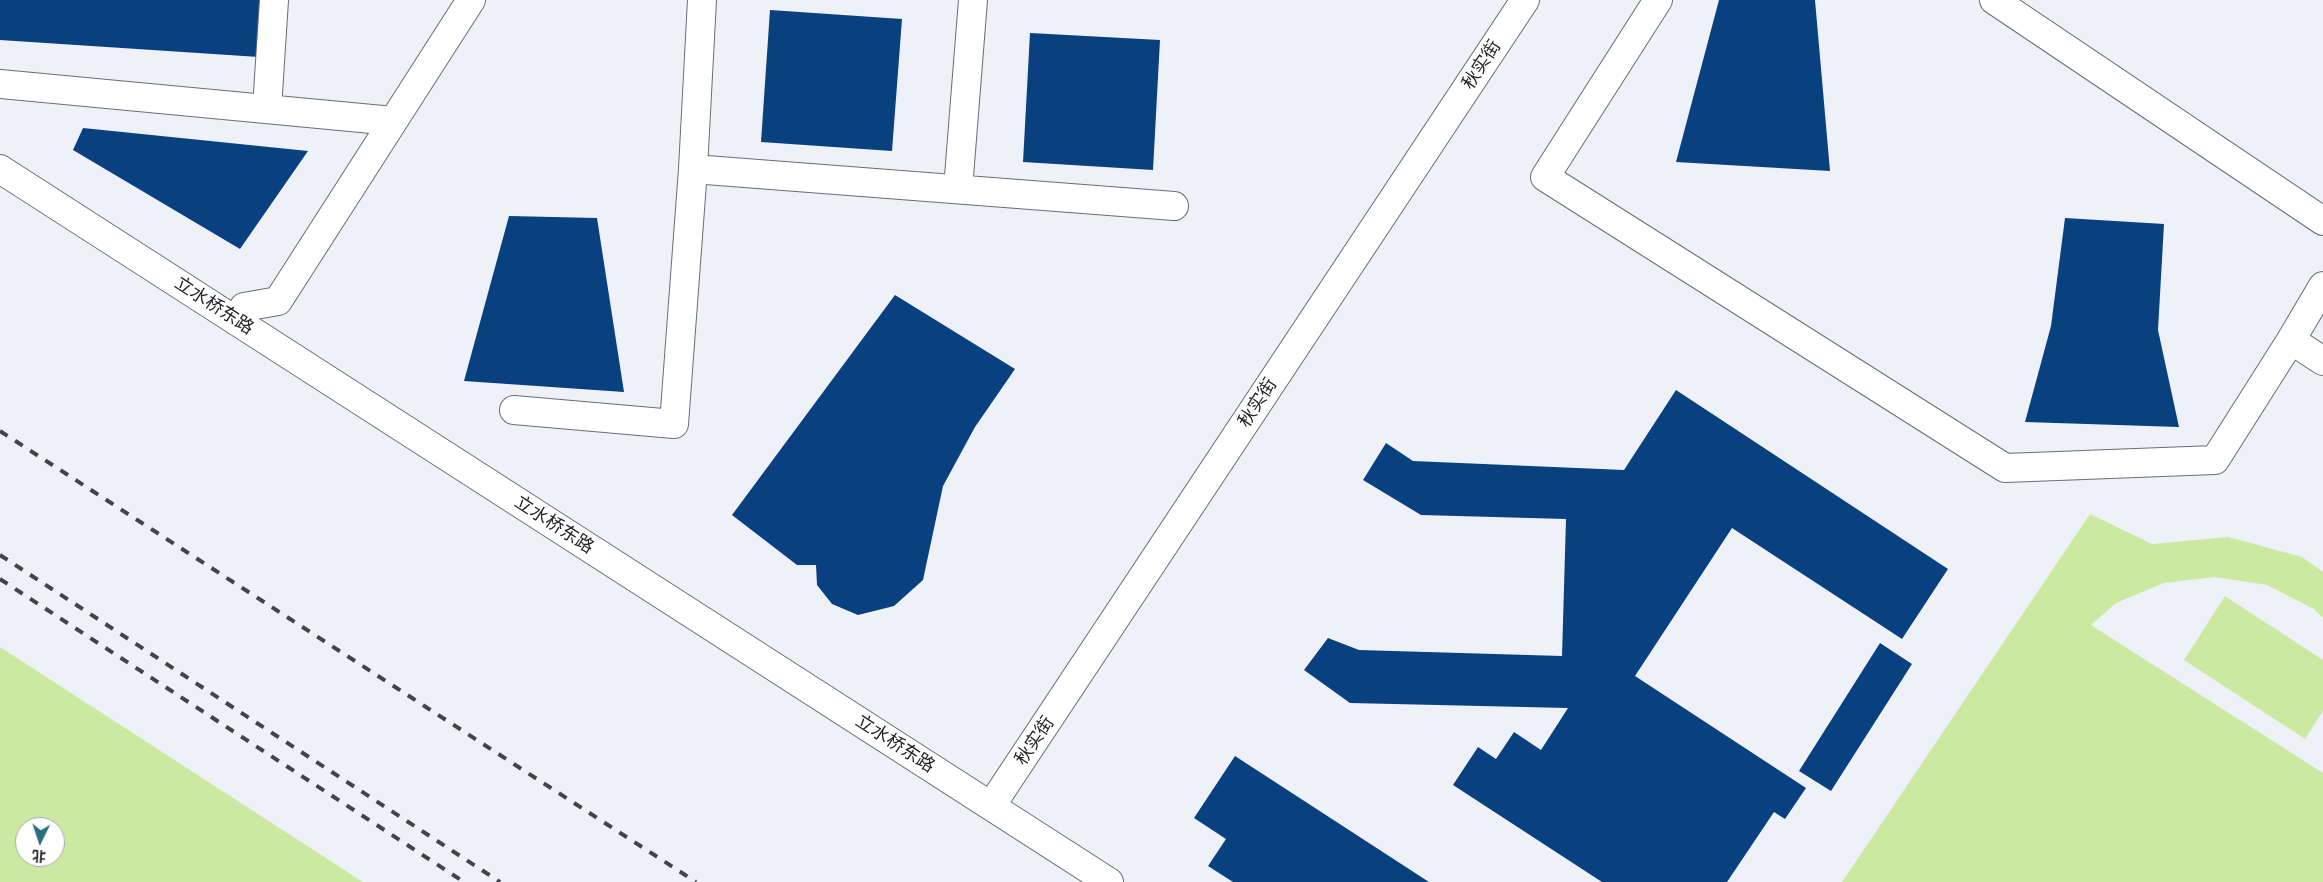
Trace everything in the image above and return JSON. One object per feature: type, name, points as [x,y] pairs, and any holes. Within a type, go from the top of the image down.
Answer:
[{"type":"street","points":[[267,109],[274,0]]},
{"type":"street","points":[[236,321],[244,307],[278,300],[471,0]]},
{"type":"street","points":[[514,410],[674,424],[693,169],[702,0]]},
{"type":"street","points":[[958,190],[972,0]]},
{"type":"street","name":"秋实街","points":[[991,806],[1525,0]]},
{"type":"street","points":[[1658,0],[1545,178],[2005,468],[2215,460],[2323,286]]},
{"type":"street","points":[[1994,0],[2323,221]]},
{"type":"street","points":[[0,84],[393,121]]},
{"type":"street","name":"立水桥东路","points":[[0,169],[1108,882]]},
{"type":"street","points":[[693,169],[1174,206]]},
{"type":"street","points":[[2291,340],[2323,361]]},
{"type":"green space","points":[[2090,514],[2152,544],[2228,537],[2302,557],[2323,572],[2323,618],[2314,609],[2267,585],[2215,577],[2164,583],[2116,603],[2091,625],[2323,773],[2323,882],[1842,882]]},
{"type":"green space","points":[[2225,596],[2323,660],[2323,711],[2305,739],[2184,660]]},
{"type":"green space","points":[[0,647],[363,882],[0,882]]},
{"type":"building","points":[[0,0],[263,0],[259,57],[0,40]]},
{"type":"building","points":[[1719,0],[1815,0],[1830,171],[1676,162]]},
{"type":"building","points":[[770,10],[902,19],[892,151],[761,142]]},
{"type":"building","points":[[1030,33],[1160,40],[1153,170],[1023,162]]},
{"type":"building","points":[[83,128],[308,151],[240,249],[73,150]]},
{"type":"building","points":[[509,216],[597,218],[624,392],[464,381]]},
{"type":"building","points":[[2065,218],[2164,224],[2158,330],[2179,427],[2025,422],[2051,326]]},
{"type":"building","points":[[895,295],[1015,369],[975,427],[943,486],[923,580],[894,606],[858,615],[832,604],[817,585],[816,565],[797,565],[732,515]]},
{"type":"building","points":[[1676,390],[1948,569],[1902,639],[1732,528],[1635,676],[1806,788],[1785,819],[1774,812],[1727,882],[1602,882],[1453,785],[1478,747],[1496,759],[1514,732],[1541,750],[1568,708],[1350,703],[1304,670],[1328,638],[1359,650],[1562,656],[1566,519],[1421,515],[1363,480],[1386,443],[1413,461],[1624,470]]},
{"type":"building","points":[[1880,643],[1912,664],[1831,791],[1799,771]]},
{"type":"building","points":[[1235,756],[1429,882],[1233,882],[1208,866],[1226,839],[1194,818]]},
{"type":"railway","points":[[0,431],[696,882]]},
{"type":"railway","points":[[0,555],[500,882]]},
{"type":"railway","points":[[0,579],[464,882]]}]
